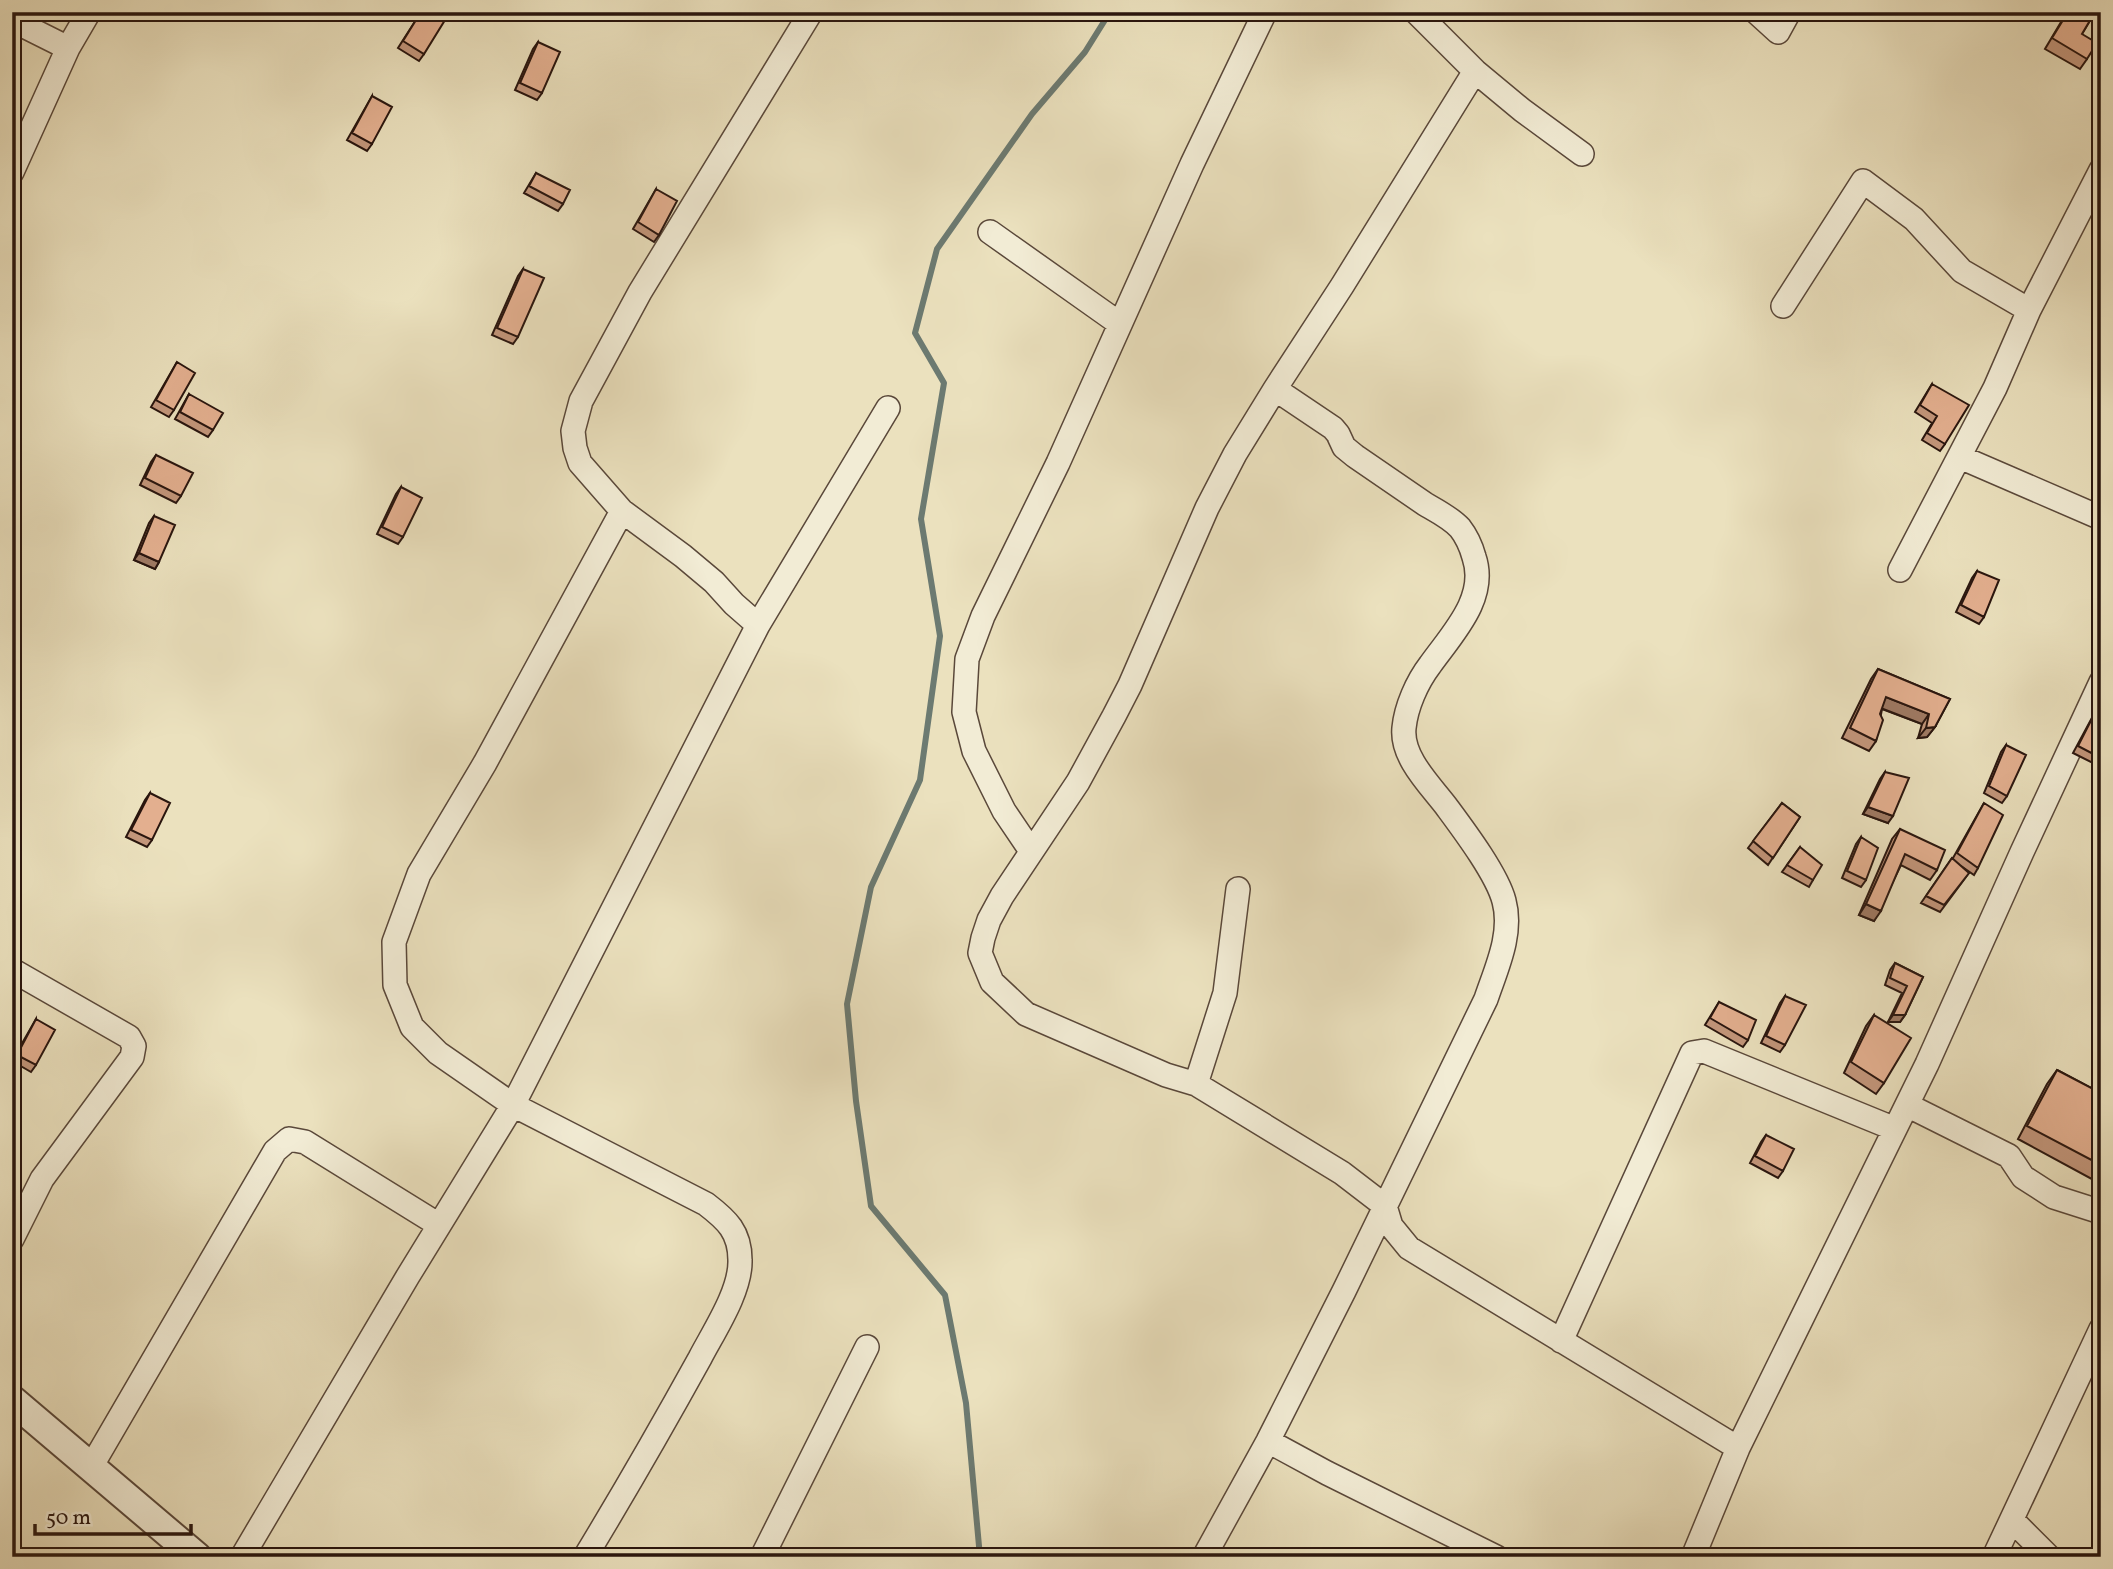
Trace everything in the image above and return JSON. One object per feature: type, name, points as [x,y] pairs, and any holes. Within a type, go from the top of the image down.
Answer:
[{"type":"street","points":[[12,172],[68,48],[89,12]]},
{"type":"street","points":[[758,625],[683,556],[622,511],[580,463],[573,431],[581,401],[647,281],[811,12]]},
{"type":"street","points":[[1031,851],[1004,811],[974,751],[964,712],[967,659],[983,616],[1058,463],[1192,164],[1265,12]]},
{"type":"street","points":[[1416,12],[1475,71],[1522,110],[1582,153]]},
{"type":"street","points":[[1756,12],[1778,32],[1789,12]]},
{"type":"street","points":[[12,20],[68,48]]},
{"type":"street","points":[[1475,71],[1235,454],[1114,716],[1078,782],[1002,896],[989,920],[980,953],[992,982],[1026,1014],[1166,1075],[1196,1084],[1342,1173],[1385,1206],[1391,1226],[1409,1248],[1738,1448]]},
{"type":"street","points":[[1900,570],[1995,388],[2029,310],[2092,206],[2101,170]]},
{"type":"street","points":[[1783,306],[1864,181],[1914,219],[1962,271],[2029,310]]},
{"type":"street","points":[[990,232],[1120,324]]},
{"type":"street","points":[[1204,1557],[1268,1441],[1385,1206],[1486,999],[1504,943],[1505,909],[1498,887],[1466,834],[1410,756],[1404,735],[1407,712],[1428,667],[1456,632],[1473,598],[1477,565],[1468,541],[1454,522],[1355,456],[1344,447],[1333,428],[1275,388]]},
{"type":"street","points":[[242,1557],[513,1105],[758,625],[888,408]]},
{"type":"street","points":[[1960,457],[2101,518]]},
{"type":"street","points":[[585,1557],[640,1467],[723,1313],[736,1284],[740,1263],[738,1240],[725,1219],[706,1204],[513,1105],[438,1053],[412,1027],[395,985],[394,942],[419,874],[485,763],[622,511]]},
{"type":"street","points":[[1693,1557],[1738,1448],[1907,1105],[2101,682]]},
{"type":"street","points":[[1196,1084],[1225,993],[1238,889]]},
{"type":"street","points":[[12,970],[129,1037],[134,1046],[132,1057],[42,1179],[12,1239]]},
{"type":"street","points":[[1560,1341],[1692,1053],[1704,1051],[1895,1129]]},
{"type":"street","points":[[1907,1105],[2010,1156],[2022,1177],[2054,1197],[2101,1212]]},
{"type":"street","points":[[91,1467],[275,1151],[289,1139],[305,1142],[439,1225]]},
{"type":"street","points":[[1994,1557],[2101,1329]]},
{"type":"street","points":[[762,1557],[867,1347]]},
{"type":"street","points":[[12,1400],[197,1557]]},
{"type":"street","points":[[1268,1441],[1496,1557]]},
{"type":"street","points":[[2012,1520],[2049,1557]]},
{"type":"building","points":[[421,12],[432,12],[445,20],[424,54],[403,41]]},
{"type":"building","points":[[2068,12],[2095,12],[2082,34],[2097,43],[2087,59],[2052,38]]},
{"type":"building","points":[[538,42],[560,52],[542,93],[520,83]]},
{"type":"building","points":[[372,96],[392,107],[372,144],[352,133]]},
{"type":"building","points":[[536,173],[570,190],[563,204],[529,186]]},
{"type":"building","points":[[656,189],[677,201],[659,235],[638,222]]},
{"type":"building","points":[[523,269],[544,278],[518,337],[497,328]]},
{"type":"building","points":[[177,362],[195,373],[174,410],[156,400]]},
{"type":"building","points":[[1932,384],[1969,405],[1945,444],[1927,433],[1937,416],[1920,405]]},
{"type":"building","points":[[189,394],[223,413],[213,430],[180,412]]},
{"type":"building","points":[[156,455],[193,473],[181,496],[145,478]]},
{"type":"building","points":[[401,487],[422,498],[403,537],[382,527]]},
{"type":"building","points":[[154,516],[175,525],[159,562],[139,553]]},
{"type":"building","points":[[1977,571],[1999,580],[1984,617],[1961,605]]},
{"type":"building","points":[[1878,669],[1950,699],[1935,727],[1926,728],[1929,714],[1886,697],[1880,714],[1883,720],[1876,741],[1850,728]]},
{"type":"building","points":[[2101,701],[2101,758],[2078,746]]},
{"type":"building","points":[[2006,745],[2026,755],[2007,796],[1989,786]]},
{"type":"building","points":[[1885,772],[1909,778],[1893,816],[1868,807]]},
{"type":"building","points":[[150,793],[170,803],[152,840],[131,830]]},
{"type":"building","points":[[1782,803],[1800,817],[1773,858],[1753,841]]},
{"type":"building","points":[[1984,803],[2003,815],[1978,868],[1957,853]]},
{"type":"building","points":[[1900,829],[1945,850],[1937,870],[1905,854],[1881,911],[1866,904]]},
{"type":"building","points":[[1861,837],[1878,848],[1866,880],[1847,871]]},
{"type":"building","points":[[1800,847],[1822,865],[1813,880],[1787,865]]},
{"type":"building","points":[[1952,858],[1969,873],[1944,905],[1926,896]]},
{"type":"building","points":[[1895,963],[1923,977],[1905,1015],[1893,1015],[1907,986],[1890,978]]},
{"type":"building","points":[[1785,996],[1806,1005],[1785,1045],[1766,1036]]},
{"type":"building","points":[[1719,1002],[1756,1020],[1748,1040],[1710,1018]]},
{"type":"building","points":[[1874,1015],[1911,1038],[1884,1083],[1851,1062]]},
{"type":"building","points":[[36,1019],[55,1030],[36,1065],[17,1055]]},
{"type":"building","points":[[2057,1070],[2101,1093],[2101,1165],[2027,1126]]},
{"type":"building","points":[[1766,1135],[1794,1149],[1783,1171],[1755,1156]]},
{"type":"waterway","points":[[980,1557],[966,1403],[945,1295],[871,1206],[856,1101],[847,1004],[871,887],[920,780],[940,636],[921,519],[944,383],[915,333],[937,249],[1032,114],[1085,52],[1110,12]]}]
